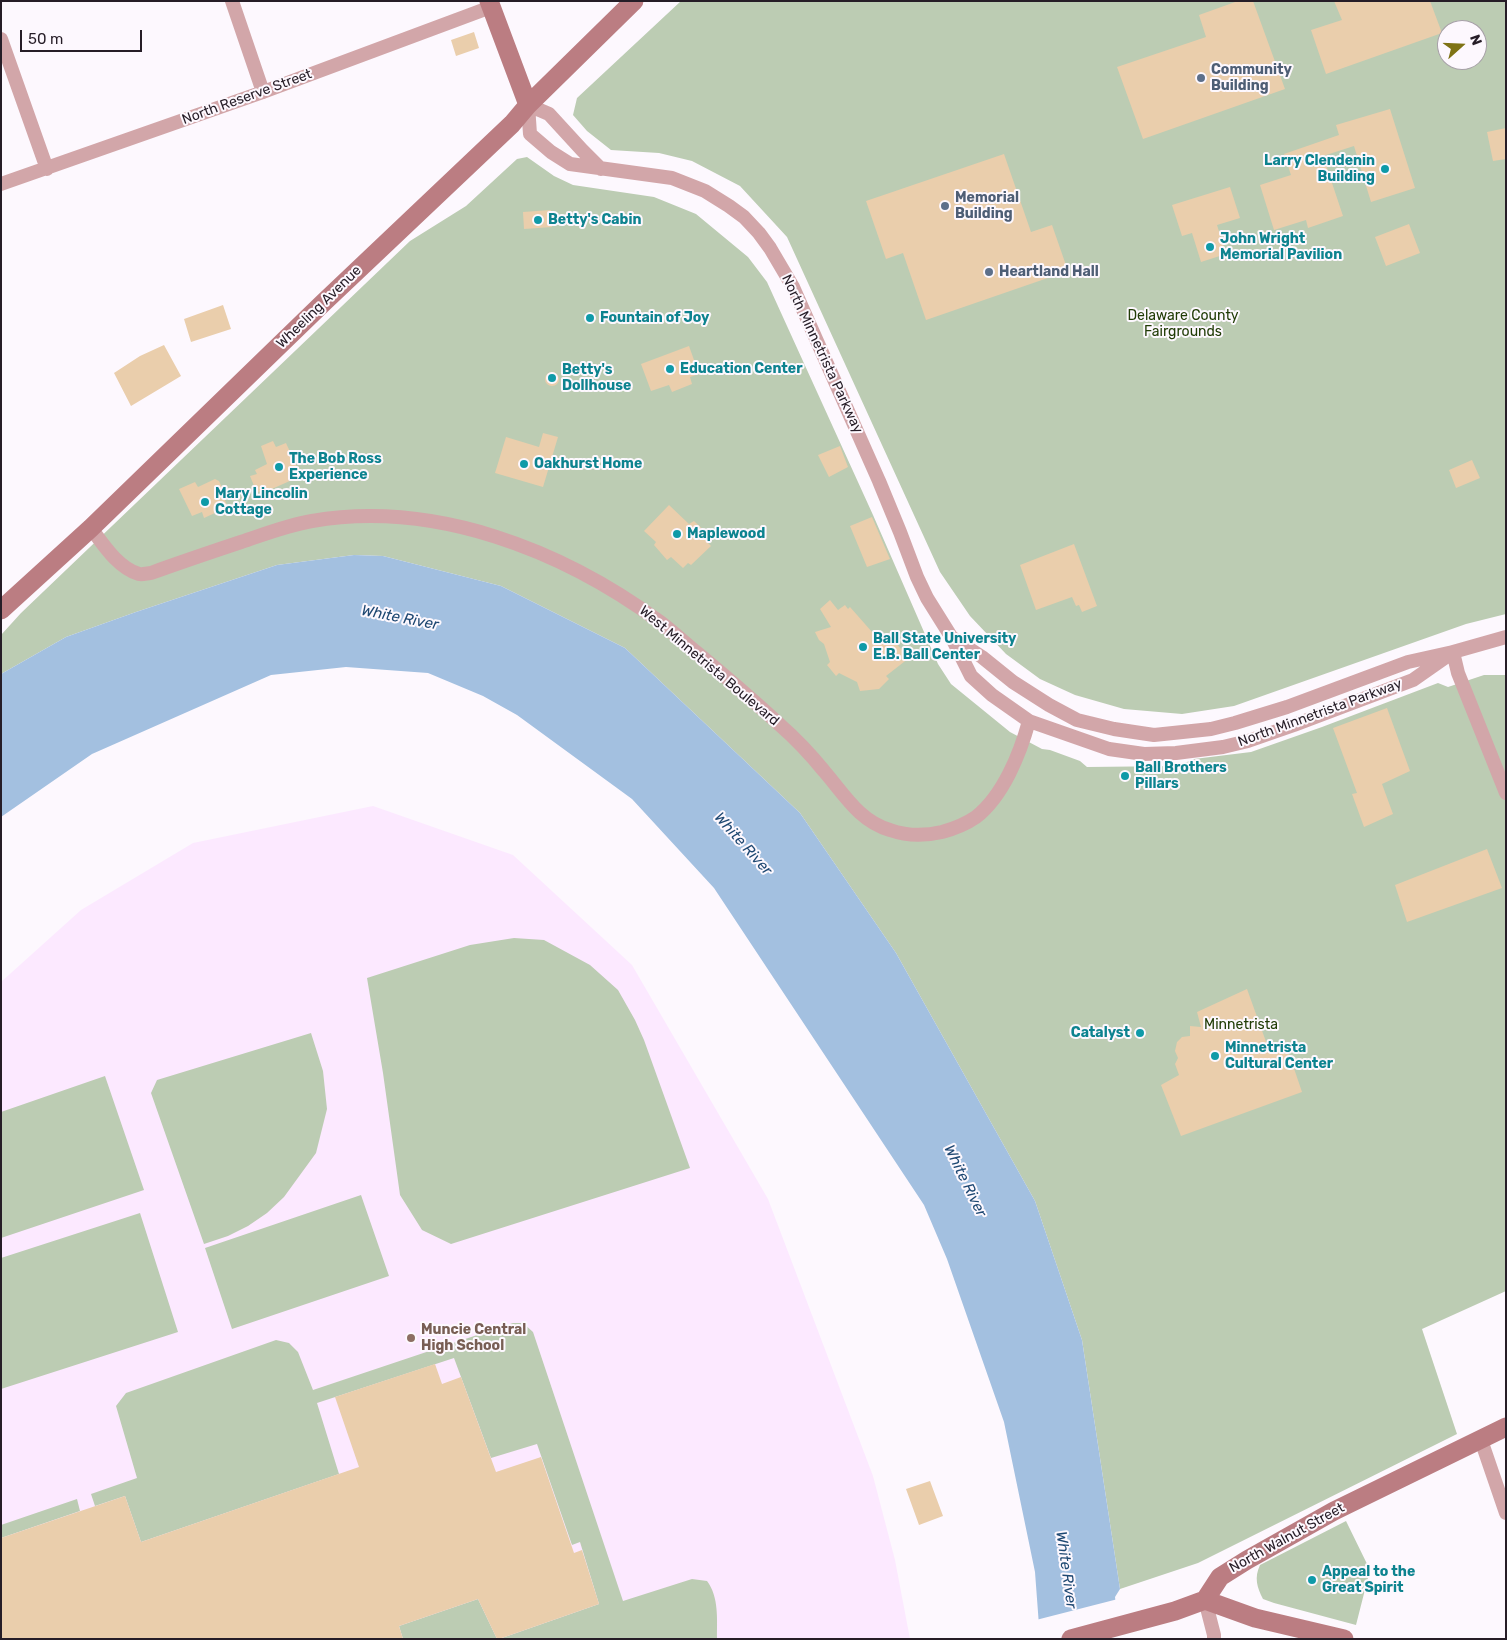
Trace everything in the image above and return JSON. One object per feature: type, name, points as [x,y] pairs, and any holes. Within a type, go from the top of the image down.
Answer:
[{"type":"main road","name":"Wheeling Avenue","points":[[1,610],[91,528],[322,304],[512,124],[528,105],[634,1]]},
{"type":"main road","points":[[490,4],[528,105]]},
{"type":"main road","name":"North Walnut Street","points":[[1205,1600],[1220,1577],[1247,1560],[1334,1511],[1506,1428]]},
{"type":"main road","points":[[1071,1639],[1175,1611],[1205,1600],[1255,1618],[1344,1639]]},
{"type":"street","points":[[232,1],[263,92]]},
{"type":"street","name":"North Reserve Street","points":[[1,184],[263,92],[490,4]]},
{"type":"street","points":[[1,39],[47,168]]},
{"type":"street","points":[[528,105],[549,114],[601,169]]},
{"type":"street","name":"North Minnetrista Parkway","points":[[528,105],[530,134],[570,164],[672,178],[705,191],[729,206],[744,217],[759,233],[793,287],[886,498],[927,598],[952,638],[971,676],[992,695],[1029,721],[1109,748],[1144,754],[1176,753],[1223,747],[1248,741],[1294,725],[1413,680],[1453,652]]},
{"type":"street","name":"West Minnetrista Boulevard","points":[[91,528],[117,559],[129,569],[141,574],[151,573],[284,527],[338,517],[376,515],[428,520],[487,535],[530,549],[578,571],[661,622],[786,730],[824,771],[860,815],[876,825],[906,834],[929,835],[953,829],[976,817],[997,793],[1013,767],[1029,721]]},
{"type":"street","name":"North Minnetrista Parkway","points":[[952,638],[982,657],[1020,687],[1077,720],[1114,729],[1154,735],[1210,729],[1235,723],[1287,707],[1408,662],[1506,637]]},
{"type":"street","points":[[1453,652],[1458,673],[1506,793]]},
{"type":"street","points":[[1481,1440],[1506,1513]]},
{"type":"street","points":[[1205,1600],[1214,1639]]},
{"type":"shaded area","name":"Muncie Central High School","points":[[373,806],[513,855],[632,965],[768,1199],[873,1476],[895,1560],[910,1639],[1,1639],[1,982],[81,910],[193,843]]},
{"type":"green space","name":"Delaware County Fairgrounds","points":[[681,1],[1506,1],[1506,614],[1466,624],[1234,706],[1182,714],[1124,709],[1075,695],[1040,679],[1006,654],[970,616],[940,572],[787,237],[740,186],[692,161],[659,153],[611,150],[587,131],[573,115],[577,98]]},
{"type":"green space","name":"Minnetrista","points":[[527,157],[554,176],[573,185],[654,197],[696,214],[748,257],[767,282],[873,515],[938,664],[951,684],[1010,732],[1042,749],[1080,761],[1087,767],[1178,766],[1194,759],[1251,752],[1438,683],[1448,687],[1484,675],[1506,675],[1506,1291],[1422,1329],[1457,1434],[1198,1563],[1120,1589],[1082,1340],[1035,1201],[896,953],[800,813],[625,648],[501,586],[383,556],[354,555],[277,565],[136,612],[66,637],[1,674],[1,635],[21,613],[410,241],[466,206],[517,159]]},
{"type":"green space","points":[[514,938],[544,940],[590,965],[618,990],[644,1040],[690,1168],[451,1244],[422,1230],[400,1195],[383,1073],[367,978],[470,945]]},
{"type":"green space","points":[[311,1033],[323,1071],[327,1109],[316,1153],[284,1197],[267,1213],[248,1226],[228,1236],[204,1244],[151,1093],[157,1080]]},
{"type":"green space","points":[[105,1076],[144,1190],[1,1238],[1,1112]]},
{"type":"green space","points":[[361,1195],[389,1276],[232,1329],[205,1248]]},
{"type":"green space","points":[[140,1213],[178,1332],[1,1389],[1,1258]]},
{"type":"green space","points":[[513,1323],[523,1323],[533,1332],[623,1601],[692,1579],[707,1581],[714,1594],[717,1616],[717,1639],[499,1639],[599,1604],[580,1542],[572,1545],[537,1444],[491,1458],[454,1358],[317,1403],[339,1474],[141,1542],[125,1496],[95,1506],[91,1494],[137,1478],[116,1406],[126,1393],[276,1340],[289,1343],[298,1352],[313,1390]]},
{"type":"green space","points":[[77,1499],[80,1511],[1,1538],[1,1525]]},
{"type":"green space","points":[[1346,1521],[1370,1570],[1356,1625],[1263,1599],[1257,1582],[1260,1565]]},
{"type":"green space","points":[[478,1599],[497,1639],[403,1639],[399,1626]]},
{"type":"water","name":"White River","points":[[354,555],[383,556],[501,586],[625,648],[800,813],[896,953],[1035,1201],[1082,1340],[1120,1589],[1115,1597],[1120,1639],[1040,1639],[1035,1572],[1004,1422],[947,1259],[924,1205],[714,888],[632,799],[517,715],[483,696],[428,673],[346,667],[271,675],[92,754],[1,817],[1,674],[66,637],[136,612],[277,565]]},
{"type":"pier","points":[[1118,1599],[1123,1639],[1037,1639],[1036,1620]]},
{"type":"building","name":"Community Building","points":[[1238,1],[1253,1],[1285,89],[1143,139],[1117,67],[1206,37],[1199,15]]},
{"type":"building","points":[[1334,1],[1430,1],[1437,20],[1437,35],[1326,74],[1311,30],[1342,20]]},
{"type":"building","points":[[474,32],[479,48],[456,56],[451,40]]},
{"type":"building","points":[[1390,109],[1415,188],[1371,202],[1354,146],[1323,156],[1343,216],[1308,228],[1306,220],[1274,230],[1260,185],[1291,175],[1284,154],[1339,135],[1336,125]]},
{"type":"building","points":[[1506,128],[1506,159],[1493,161],[1487,132]]},
{"type":"building","points":[[1004,154],[1031,232],[1052,225],[1068,271],[926,320],[903,253],[886,259],[866,201]]},
{"type":"building","points":[[1230,187],[1240,218],[1217,225],[1226,254],[1201,262],[1192,233],[1182,236],[1172,205]]},
{"type":"building","name":"Betty's Cabin","points":[[551,210],[552,227],[524,229],[523,212]]},
{"type":"building","points":[[1409,224],[1420,253],[1386,266],[1375,237]]},
{"type":"building","points":[[223,305],[231,329],[191,342],[184,319]]},
{"type":"building","points":[[164,345],[181,376],[131,406],[114,373],[140,356]]},
{"type":"building","name":"Education Center","points":[[689,346],[699,374],[690,377],[692,384],[672,392],[669,385],[651,391],[641,364]]},
{"type":"building","name":"Betty's Dollhouse","points":[[552,372],[557,374],[559,379],[557,384],[552,386],[547,384],[545,379],[547,374]]},
{"type":"building","name":"Oakhurst Home","points":[[543,433],[558,437],[543,487],[495,473],[506,437],[539,447]]},
{"type":"building","name":"The Bob Ross Experience","points":[[273,441],[276,447],[286,443],[301,476],[265,492],[264,489],[257,493],[250,476],[257,474],[255,470],[267,464],[261,446]]},
{"type":"building","points":[[840,446],[848,467],[829,477],[818,455]]},
{"type":"building","points":[[1472,460],[1480,478],[1456,488],[1449,470]]},
{"type":"building","name":"Mary Lincolin Cottage","points":[[215,479],[219,481],[228,507],[204,518],[202,512],[192,516],[179,489],[195,482],[198,487]]},
{"type":"building","name":"Maplewood","points":[[669,505],[689,524],[694,521],[711,537],[707,542],[711,546],[691,565],[688,563],[683,568],[671,557],[667,560],[654,545],[656,542],[644,531]]},
{"type":"building","points":[[872,517],[890,559],[867,567],[850,526]]},
{"type":"building","points":[[1074,544],[1097,606],[1082,612],[1079,605],[1076,606],[1072,597],[1036,610],[1020,565]]},
{"type":"building","name":"Ball State University E.B. Ball Center","points":[[830,600],[838,610],[845,605],[848,609],[850,607],[880,641],[888,634],[909,658],[886,676],[889,679],[879,689],[860,691],[857,682],[839,673],[836,676],[827,665],[830,662],[824,644],[819,640],[815,632],[831,627],[820,609]]},
{"type":"building","points":[[1387,708],[1410,771],[1382,784],[1393,814],[1364,827],[1352,794],[1357,793],[1333,728]]},
{"type":"building","points":[[1487,849],[1502,888],[1407,922],[1395,885]]},
{"type":"building","name":"Minnetrista Cultural Center","points":[[1247,989],[1269,1050],[1285,1042],[1302,1092],[1181,1136],[1161,1085],[1179,1075],[1175,1064],[1178,1058],[1175,1051],[1177,1042],[1182,1037],[1190,1036],[1190,1026],[1201,1027],[1197,1012]]},
{"type":"building","points":[[435,1364],[442,1384],[461,1377],[496,1472],[541,1457],[574,1553],[582,1550],[599,1604],[499,1639],[497,1639],[478,1599],[399,1626],[403,1639],[1,1639],[1,1538],[125,1496],[141,1542],[359,1467],[335,1397]]},
{"type":"building","points":[[930,1481],[943,1516],[919,1525],[906,1489]]},
{"type":"place","name":"Community Building","points":[[1201,78]]},
{"type":"place","name":"Larry Clendenin Building","points":[[1385,169]]},
{"type":"place","name":"Memorial Building","points":[[945,206]]},
{"type":"place","name":"Betty's Cabin","points":[[538,220]]},
{"type":"place","name":"John Wright Memorial Pavilion","points":[[1210,247]]},
{"type":"place","name":"Heartland Hall","points":[[989,272]]},
{"type":"place","name":"Fountain of Joy","points":[[590,318]]},
{"type":"place","name":"Education Center","points":[[670,369]]},
{"type":"place","name":"Betty's Dollhouse","points":[[552,378]]},
{"type":"place","name":"Oakhurst Home","points":[[524,464]]},
{"type":"place","name":"The Bob Ross Experience","points":[[279,467]]},
{"type":"place","name":"Mary Lincolin Cottage","points":[[205,502]]},
{"type":"place","name":"Maplewood","points":[[677,534]]},
{"type":"place","name":"Ball State University E.B. Ball Center","points":[[863,647]]},
{"type":"place","name":"Ball Brothers Pillars","points":[[1125,776]]},
{"type":"place","name":"Catalyst","points":[[1140,1033]]},
{"type":"place","name":"Minnetrista Cultural Center","points":[[1215,1056]]},
{"type":"place","name":"Muncie Central High School","points":[[411,1338]]},
{"type":"place","name":"Appeal to the Great Spirit","points":[[1312,1580]]}]
